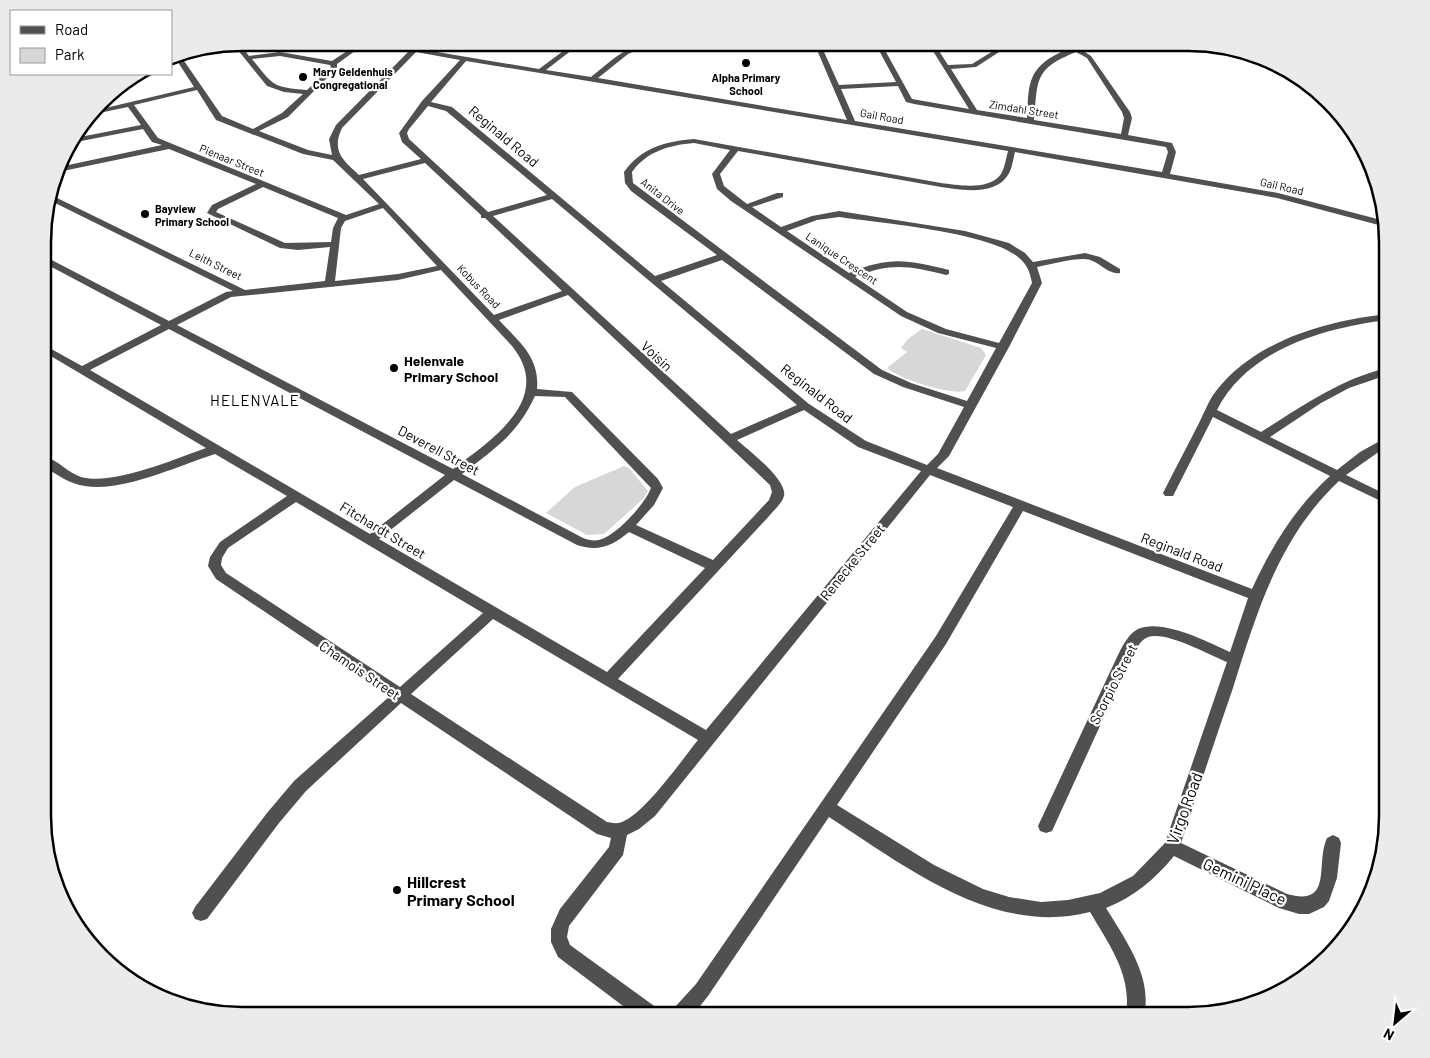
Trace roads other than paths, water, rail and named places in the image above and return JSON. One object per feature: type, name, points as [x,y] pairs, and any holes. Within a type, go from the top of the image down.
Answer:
[{"type":"street","points":[[242,51],[269,85],[284,90],[309,92]]},
{"type":"street","points":[[247,58],[280,54],[333,63],[350,51]]},
{"type":"street","points":[[180,62],[219,118],[311,154],[336,158],[333,139],[339,128],[413,51]]},
{"type":"street","name":"Gail Road","points":[[437,51],[464,58],[1166,174],[1262,193],[1377,222]]},
{"type":"street","points":[[540,70],[567,51]]},
{"type":"street","points":[[592,79],[631,51]]},
{"type":"street","points":[[821,51],[852,122]]},
{"type":"street","name":"Zimdahl Street","points":[[882,51],[909,100],[975,113],[1169,145],[1172,152],[1166,174]]},
{"type":"street","points":[[937,51],[975,113]]},
{"type":"street","points":[[948,67],[974,66],[997,51]]},
{"type":"street","points":[[1030,122],[1036,79],[1039,71],[1071,51]]},
{"type":"street","points":[[1079,51],[1089,57],[1126,112],[1128,118],[1124,137]]},
{"type":"street","name":"Voisin","points":[[464,58],[403,132],[405,140],[484,216],[771,478],[779,489],[779,495],[715,567],[608,680]]},
{"type":"street","points":[[252,132],[281,117],[333,70],[335,67],[333,63]]},
{"type":"street","points":[[837,87],[900,84]]},
{"type":"street","points":[[105,110],[198,88]]},
{"type":"street","name":"Pienaar Street","points":[[129,103],[153,139],[344,217]]},
{"type":"street","name":"Reginald Road","points":[[425,103],[449,109],[804,406],[862,444],[1256,596]]},
{"type":"street","points":[[817,116],[845,106]]},
{"type":"street","points":[[81,139],[146,126]]},
{"type":"street","name":"Anita Drive","points":[[971,406],[906,385],[878,372],[634,189],[629,183],[628,172],[634,163],[665,144],[694,141],[941,185],[968,188],[987,185],[1001,179],[1012,149]]},
{"type":"street","points":[[66,168],[170,146]]},
{"type":"street","name":"Lanique Crescent","points":[[736,148],[717,170],[716,180],[720,187],[745,207],[904,314],[942,331],[1004,347]]},
{"type":"street","name":"Kobus Road","points":[[336,158],[359,178],[493,319],[521,350],[531,366],[533,374],[531,392],[520,416],[511,428],[370,540]]},
{"type":"street","points":[[359,178],[426,160]]},
{"type":"street","points":[[264,184],[215,207],[211,213],[283,246],[298,247],[334,244]]},
{"type":"street","points":[[745,207],[780,195]]},
{"type":"street","points":[[484,216],[552,196]]},
{"type":"street","name":"Leith Street","points":[[56,200],[241,291],[419,274],[444,268]]},
{"type":"street","points":[[330,282],[337,228],[344,217],[385,206]]},
{"type":"street","points":[[780,230],[826,215],[854,215],[989,239],[1006,244],[1022,254],[1031,265],[1085,256],[1097,259],[1117,271]]},
{"type":"street","points":[[654,280],[724,256]]},
{"type":"street","points":[[849,276],[872,266],[891,262],[946,272]]},
{"type":"street","name":"Deverell Street","points":[[51,263],[585,543],[603,544],[626,526],[653,499],[657,488],[654,482],[574,399],[562,392],[531,392]]},
{"type":"street","name":"Renecke Street","points":[[620,830],[635,824],[649,811],[928,470],[943,456],[1038,282],[1036,273],[1031,265]]},
{"type":"street","points":[[82,370],[208,303],[241,291]]},
{"type":"street","points":[[493,319],[568,292]]},
{"type":"street","points":[[1169,493],[1220,393],[1227,384],[1283,344],[1299,337],[1346,324],[1379,318]]},
{"type":"street","name":"Fitchardt Street","points":[[51,352],[707,738]]},
{"type":"street","points":[[1261,437],[1345,386],[1379,374]]},
{"type":"street","points":[[728,440],[804,406]]},
{"type":"street","points":[[1211,412],[1379,496]]},
{"type":"street","name":"Virgo Road","points":[[828,808],[953,884],[1002,903],[1039,910],[1095,905],[1124,892],[1141,881],[1155,869],[1172,847],[1256,596],[1270,562],[1286,535],[1335,475],[1367,451],[1379,445]]},
{"type":"street","points":[[51,465],[68,476],[86,482],[100,483],[123,478],[216,449]]},
{"type":"street","name":"Chamois Street","points":[[296,496],[224,545],[216,557],[214,566],[230,584],[603,829],[620,830]]},
{"type":"street","points":[[688,1007],[702,990],[828,808],[941,640],[1020,505]]},
{"type":"street","points":[[626,526],[715,567]]},
{"type":"street","points":[[200,914],[273,818],[300,786],[492,612]]},
{"type":"street","name":"Scorpio Street","points":[[1046,826],[1124,657],[1132,643],[1141,634],[1161,632],[1235,660]]},
{"type":"street","points":[[620,830],[617,850],[566,915],[560,925],[558,940],[564,951],[639,1007]]},
{"type":"street","name":"Gemini Place","points":[[1172,847],[1285,902],[1302,906],[1313,905],[1320,900],[1329,879],[1333,843]]},
{"type":"street","points":[[1095,905],[1124,955],[1133,979],[1138,1007]]},
{"type":"place","name":"Alpha Primary School","points":[[746,63]]},
{"type":"place","name":"Mary Geldenhuis Congregational","points":[[303,77]]},
{"type":"place","name":"Bayview Primary School","points":[[145,214]]},
{"type":"place","name":"Helenvale Primary School","points":[[394,368]]},
{"type":"place","name":"Hillcrest Primary School","points":[[397,890]]},
{"type":"district","name":"HELENVALE","points":[[255,400]]}]
